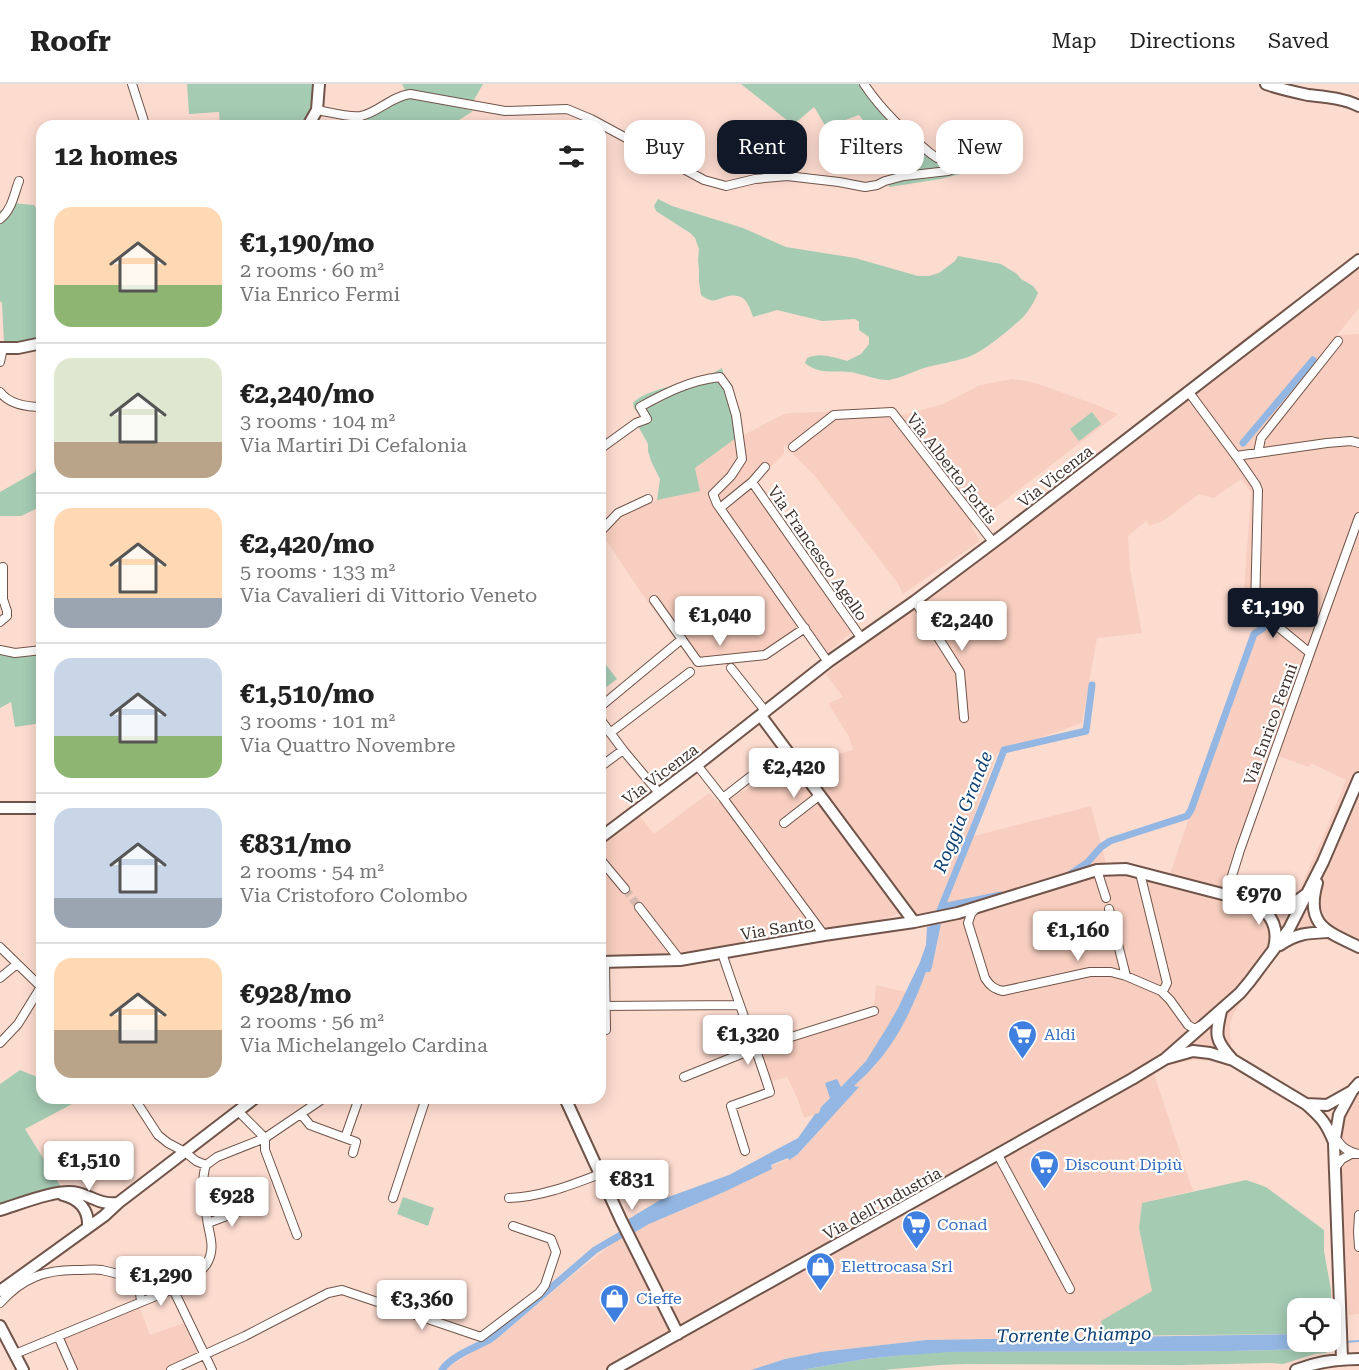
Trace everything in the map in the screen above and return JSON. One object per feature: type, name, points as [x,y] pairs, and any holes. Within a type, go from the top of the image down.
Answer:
[{"type":"street","points":[[132,84],[144,120]]},
{"type":"street","points":[[311,120],[317,110],[319,84]]},
{"type":"street","points":[[606,127],[704,180],[726,186],[755,179],[787,176],[864,187],[904,176],[948,171],[972,162],[973,159],[969,156],[937,158],[930,153],[889,116],[864,84]]},
{"type":"street","points":[[1266,84],[1282,90],[1330,97],[1359,106]]},
{"type":"street","points":[[317,110],[359,117],[399,96],[410,94],[505,111],[567,109],[593,120]]},
{"type":"street","points":[[0,219],[10,207],[19,181]]},
{"type":"street","name":"Via Vicenza","points":[[606,833],[828,662],[915,601],[993,542],[1359,260]]},
{"type":"street","points":[[1258,453],[1261,438],[1338,341]]},
{"type":"street","points":[[0,362],[1,348],[18,348],[36,344]]},
{"type":"street","points":[[606,446],[646,418],[640,407],[662,394],[700,381],[720,378],[728,388],[736,415],[741,459],[731,476],[713,494],[717,504],[828,662]]},
{"type":"street","name":"Via Enrico Fermi","points":[[1188,391],[1258,490],[1255,608],[1310,652],[1226,895]]},
{"type":"street","points":[[0,393],[23,406],[36,407]]},
{"type":"street","name":"Via Alberto Fortis","points":[[793,447],[834,415],[892,412],[993,542]]},
{"type":"street","points":[[1236,456],[1327,443],[1351,441],[1359,443]]},
{"type":"street","points":[[720,508],[752,482],[765,467]]},
{"type":"street","name":"Via Francesco Agello","points":[[752,482],[862,639]]},
{"type":"street","points":[[606,526],[618,513],[648,499]]},
{"type":"street","points":[[1310,652],[1359,517]]},
{"type":"street","points":[[0,622],[7,616],[3,599],[3,567]]},
{"type":"street","points":[[654,600],[698,662],[765,655],[805,628]]},
{"type":"street","points":[[915,601],[960,672],[964,718]]},
{"type":"street","points":[[606,702],[682,639]]},
{"type":"street","points":[[0,650],[15,653],[36,651]]},
{"type":"street","points":[[732,669],[786,750],[914,922]]},
{"type":"street","points":[[610,733],[690,672]]},
{"type":"street","points":[[606,727],[659,793]]},
{"type":"street","points":[[606,763],[623,750]]},
{"type":"street","points":[[723,798],[786,750]]},
{"type":"street","points":[[697,765],[824,935]]},
{"type":"street","name":"Via dell'Industria","points":[[613,1370],[1165,1059],[1210,1021],[1245,987],[1289,929],[1323,862],[1359,778]]},
{"type":"street","points":[[784,823],[820,795]]},
{"type":"street","points":[[0,808],[36,808]]},
{"type":"street","name":"Via dell'Industria","points":[[1323,862],[1313,906],[1317,920],[1328,932]]},
{"type":"street","points":[[606,866],[625,889]]},
{"type":"street","name":"Via Santo","points":[[606,962],[680,960],[914,922],[976,908],[1097,870],[1126,869],[1279,906],[1287,906],[1306,893]]},
{"type":"street","points":[[1097,870],[1106,898]]},
{"type":"street","points":[[1140,873],[1167,983],[1161,992]]},
{"type":"street","points":[[1250,900],[1267,912],[1272,920],[1276,929],[1273,950]]},
{"type":"street","points":[[639,907],[680,960]]},
{"type":"street","points":[[968,923],[976,908]]},
{"type":"street","points":[[1109,909],[1126,976]]},
{"type":"street","points":[[958,913],[965,917],[968,923],[985,978],[994,989],[1003,991],[1090,972],[1111,972],[1126,976],[1161,992],[1170,1000],[1188,1025],[1195,1029],[1210,1021]]},
{"type":"street","points":[[1328,932],[1359,947]]},
{"type":"street","name":"Via dell'Industria","points":[[1273,950],[1300,934],[1328,932]]},
{"type":"street","points":[[0,947],[36,981]]},
{"type":"street","points":[[722,953],[770,1092],[731,1106],[745,1151]]},
{"type":"street","points":[[0,978],[17,964]]},
{"type":"street","points":[[0,1044],[18,1024],[36,996]]},
{"type":"street","points":[[606,1005],[739,1005]]},
{"type":"street","points":[[684,1077],[756,1048],[874,1011]]},
{"type":"street","name":"Via dell'Industria","points":[[1221,1011],[1217,1030],[1220,1046],[1233,1060]]},
{"type":"street","name":"Via dell'Industria","points":[[1165,1059],[1193,1051],[1233,1060],[1306,1104],[1320,1117],[1335,1140]]},
{"type":"street","points":[[1306,1104],[1327,1105],[1355,1087]]},
{"type":"street","points":[[1342,1359],[1334,1169],[1335,1140],[1339,1115],[1355,1087]]},
{"type":"street","points":[[138,1104],[158,1135],[196,1161],[206,1165]]},
{"type":"street","points":[[0,1291],[104,1216],[247,1104]]},
{"type":"street","points":[[0,1303],[33,1277],[44,1273],[100,1270],[160,1280],[196,1274],[211,1256],[213,1245],[208,1223],[204,1177],[206,1165],[217,1157],[265,1138],[315,1104]]},
{"type":"street","points":[[345,1138],[357,1104]]},
{"type":"street","points":[[393,1198],[424,1104]]},
{"type":"street","points":[[568,1104],[621,1220],[678,1334]]},
{"type":"street","points":[[238,1111],[265,1138],[265,1150],[297,1235]]},
{"type":"street","points":[[301,1114],[310,1125],[356,1142],[353,1153]]},
{"type":"street","points":[[1335,1140],[1342,1147],[1356,1154]]},
{"type":"street","points":[[1334,1169],[1342,1160],[1356,1154]]},
{"type":"street","points":[[998,1155],[1070,1289]]},
{"type":"street","points":[[509,1198],[525,1198],[560,1189],[600,1174]]},
{"type":"street","points":[[0,1210],[63,1191],[78,1193],[108,1204],[118,1203]]},
{"type":"street","points":[[51,1194],[67,1196],[79,1203],[87,1213],[88,1227]]},
{"type":"street","points":[[208,1223],[248,1208]]},
{"type":"street","points":[[1359,1215],[1359,1247]]},
{"type":"street","points":[[171,1370],[328,1293],[342,1290],[481,1337],[538,1293],[545,1285],[556,1252],[551,1239],[513,1226]]},
{"type":"street","points":[[15,1354],[173,1289],[184,1277]]},
{"type":"street","points":[[138,1278],[141,1301]]},
{"type":"street","points":[[160,1280],[173,1289],[212,1370]]},
{"type":"street","points":[[0,1326],[23,1370]]},
{"type":"street","points":[[58,1336],[73,1370]]},
{"type":"street","points":[[1296,1370],[1315,1363],[1359,1359]]},
{"type":"shaded area","points":[[1359,263],[1359,308],[1337,335],[1359,334],[1359,947],[1306,938],[1272,950],[1233,1015],[1230,1026],[1232,1042],[1222,1062],[1195,1060],[1153,1067],[1193,1191],[1142,1203],[1139,1228],[1152,1291],[1102,1321],[1104,1336],[926,1340],[821,1352],[785,1359],[751,1370],[447,1370],[502,1335],[626,1233],[628,1236],[649,1224],[724,1192],[772,1168],[771,1166],[797,1156],[858,1087],[853,1086],[875,1066],[896,1036],[927,971],[932,967],[941,925],[927,927],[900,913],[876,922],[816,928],[709,949],[609,956],[606,952],[606,839],[639,815],[654,834],[709,793],[718,802],[802,764],[853,750],[849,737],[828,703],[843,697],[826,674],[952,581],[1266,321],[1345,265]],"holes":[[[1241,479],[1251,492],[1243,605],[1240,603],[1256,621],[1170,874],[1143,866],[1106,863],[1091,806],[966,838],[997,753],[1082,723],[1097,638],[1142,633],[1130,569],[1128,536],[1146,521],[1150,526],[1163,521],[1199,494],[1214,498]],[[1278,756],[1309,767],[1311,764],[1315,765],[1346,780],[1298,892],[1287,899],[1277,900],[1230,891]]]},
{"type":"shaded area","points":[[1012,379],[1032,382],[1118,414],[971,526],[980,541],[903,594],[897,582],[815,476],[784,445],[784,454],[755,482],[858,627],[826,654],[798,627],[762,653],[743,661],[699,666],[693,663],[640,591],[606,540],[607,524],[657,500],[699,491],[695,468],[736,438],[744,437],[784,414],[847,411],[841,412],[892,418],[943,404],[980,385]]},
{"type":"shaded area","points":[[876,985],[906,992],[866,1061],[821,1107],[819,1113],[804,1118],[787,1077],[766,1083],[757,1054],[876,1012],[877,1008],[874,1005]]},
{"type":"shaded area","points":[[1359,1088],[1359,1314],[1349,1315],[1336,1250],[1339,1121]]},
{"type":"shaded area","points":[[138,1303],[150,1335],[189,1321],[204,1355],[168,1370],[77,1370],[62,1335]]},
{"type":"green space","points":[[187,84],[315,84],[306,120],[220,120],[219,112],[189,114]]},
{"type":"green space","points":[[402,84],[483,84],[470,107],[461,108],[473,111],[459,120],[366,120],[363,115],[406,92]]},
{"type":"green space","points":[[741,84],[862,84],[898,120],[863,120],[859,115],[845,120],[822,120],[814,107],[799,120],[787,120]]},
{"type":"green space","points":[[924,147],[936,158],[936,174],[960,174],[941,179],[889,187],[890,174],[924,174]]},
{"type":"green space","points":[[658,199],[672,206],[743,228],[786,247],[855,258],[918,276],[939,273],[958,256],[1001,264],[1033,286],[1038,293],[1020,320],[974,355],[889,380],[849,372],[821,371],[805,363],[807,358],[822,355],[847,361],[861,354],[869,344],[869,337],[859,330],[859,322],[855,319],[822,321],[777,310],[753,317],[747,302],[740,297],[723,297],[714,301],[704,297],[701,295],[699,282],[699,249],[695,238],[656,211],[654,206]]},
{"type":"green space","points":[[12,203],[34,205],[36,208],[36,341],[4,342],[0,301],[0,211]]},
{"type":"green space","points":[[722,368],[744,437],[736,438],[695,468],[700,491],[657,500],[660,479],[651,461],[648,444],[638,426],[641,417],[633,403],[646,394],[703,377]]},
{"type":"green space","points":[[1092,412],[1101,424],[1079,441],[1070,429]]},
{"type":"green space","points":[[36,469],[36,509],[21,516],[0,516],[0,492],[35,472]]},
{"type":"green space","points":[[36,648],[36,724],[15,727],[11,702],[0,708],[0,650]]},
{"type":"green space","points":[[606,665],[617,679],[606,687]]},
{"type":"green space","points":[[20,1070],[36,1077],[36,1104],[72,1104],[25,1129],[61,1187],[0,1209],[0,1084]]},
{"type":"green space","points":[[1246,1180],[1266,1187],[1324,1230],[1324,1251],[1331,1298],[1287,1298],[1287,1334],[1104,1336],[1101,1321],[1152,1291],[1139,1228],[1142,1203]]},
{"type":"green space","points":[[403,1197],[434,1208],[428,1226],[397,1214]]},
{"type":"green space","points":[[1287,1350],[1287,1352],[1327,1352],[1283,1364],[966,1364],[884,1370],[802,1370],[865,1359],[936,1352]]},
{"type":"water","points":[[941,924],[932,967],[930,972],[926,972],[898,1034],[883,1056],[854,1086],[859,1087],[797,1155],[771,1165],[772,1169],[649,1224],[628,1236],[622,1223],[660,1200],[729,1175],[798,1138],[830,1098],[825,1083],[837,1079],[841,1087],[866,1061],[898,1008],[920,962],[926,945],[927,927]]},
{"type":"water","points":[[1287,1334],[1287,1350],[936,1352],[865,1359],[802,1370],[751,1370],[785,1359],[821,1352],[926,1340]]},
{"type":"waterway","name":"Roggia Grande","points":[[1243,443],[1313,360]]},
{"type":"waterway","points":[[1069,875],[1087,863],[1101,847],[1110,841],[1187,816],[1254,634],[1263,628]]},
{"type":"waterway","name":"Roggia Grande","points":[[931,933],[1004,750],[1086,731],[1092,685]]},
{"type":"waterway","points":[[942,907],[1001,895]]},
{"type":"waterway","points":[[442,1370],[456,1357],[493,1337],[595,1250],[629,1230]]},
{"type":"waterway","name":"Torrente Chiampo","points":[[1344,1342],[1359,1341]]},
{"type":"waterway","name":"Torrente Chiampo","points":[[909,1354],[948,1351]]},
{"type":"tunnel","points":[[625,889],[639,907]]},
{"type":"place","name":"Aldi","points":[[1023,1060]]},
{"type":"place","name":"Discount Dipiù","points":[[1044,1190]]},
{"type":"place","name":"Conad","points":[[916,1250]]},
{"type":"place","name":"Elettrocasa Srl","points":[[820,1292]]},
{"type":"place","name":"Cieffe","points":[[615,1324]]}]
